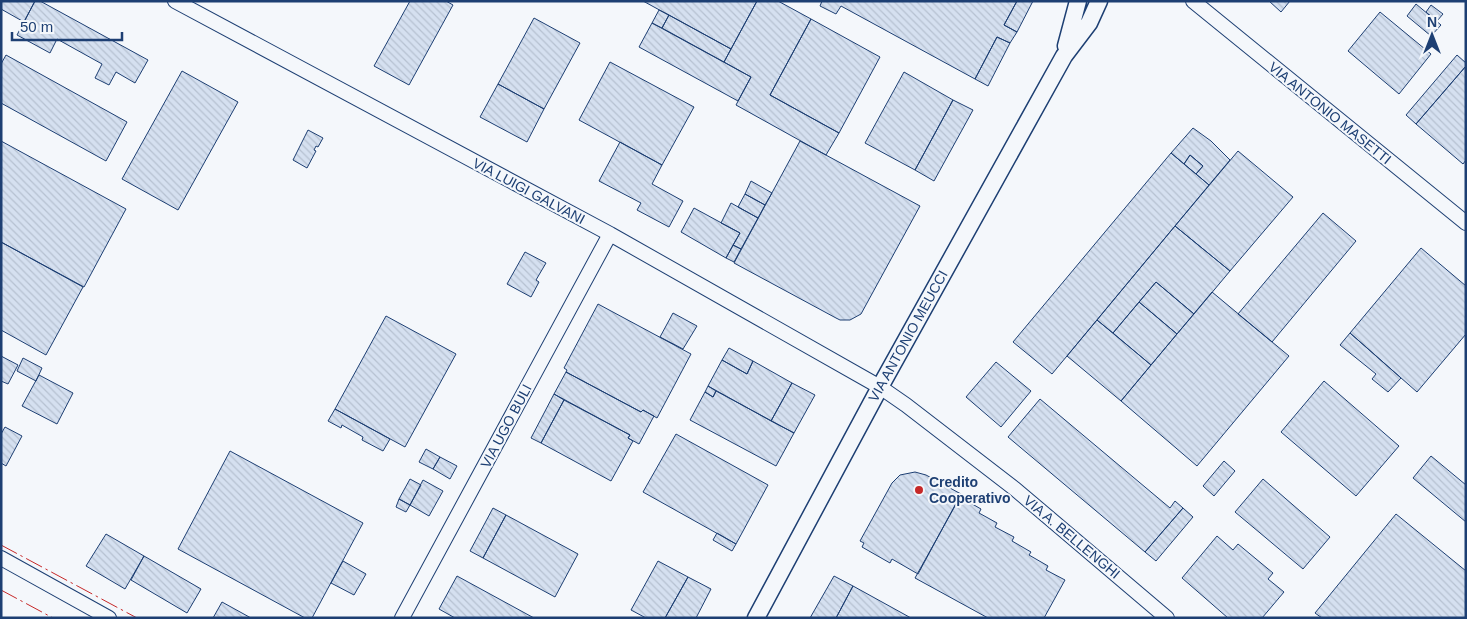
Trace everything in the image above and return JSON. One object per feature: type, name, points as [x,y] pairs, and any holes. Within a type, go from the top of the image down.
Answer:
[{"type":"street","name":"VIA LUIGI GALVANI","points":[[175,1],[610,234],[880,387]]},
{"type":"street","name":"VIA ANTONIO MEUCCI","points":[[1064,56],[1078,1]]},
{"type":"street","name":"VIA ANTONIO MEUCCI","points":[[756,618],[880,387],[1064,56],[1089,23],[1099,1]]},
{"type":"street","name":"VIA ANTONIO MASETTI","points":[[1193,2],[1466,223]]},
{"type":"street","name":"VIA UGO BULI","points":[[402,618],[610,234]]},
{"type":"street","name":"VIA A. BELLENGHI","points":[[880,387],[1015,489],[1167,618]]},
{"type":"street","points":[[1,558],[109,618]]},
{"type":"building","points":[[1,1],[35,1],[24,22],[1,9]]},
{"type":"building","points":[[35,1],[40,1],[148,60],[135,83],[116,72],[109,85],[95,78],[102,64],[57,39],[50,53],[17,35]]},
{"type":"building","points":[[410,1],[446,1],[453,5],[409,85],[374,66]]},
{"type":"building","points":[[643,1],[757,1],[731,49]]},
{"type":"building","points":[[757,1],[778,1],[811,19],[770,95],[839,133],[826,155],[736,105],[751,77],[724,62]]},
{"type":"building","points":[[822,1],[1017,1],[1004,25],[1017,32],[1010,43],[997,37],[975,79],[841,6],[836,14],[820,6]]},
{"type":"building","points":[[1017,1],[1033,1],[1017,32],[1004,25]]},
{"type":"building","points":[[1269,1],[1290,1],[1281,12]]},
{"type":"building","points":[[1416,4],[1441,25],[1431,36],[1407,16]]},
{"type":"building","points":[[1431,5],[1443,14],[1437,21],[1426,12]]},
{"type":"building","points":[[659,10],[669,15],[662,28],[652,23]]},
{"type":"building","points":[[1380,12],[1431,54],[1399,94],[1348,51]]},
{"type":"building","points":[[669,15],[731,49],[724,62],[662,28]]},
{"type":"building","points":[[534,18],[580,43],[544,109],[498,84]]},
{"type":"building","points":[[811,19],[880,57],[839,133],[770,95]]},
{"type":"building","points":[[652,23],[751,77],[738,101],[639,47]]},
{"type":"building","points":[[997,37],[1010,43],[988,86],[975,79]]},
{"type":"building","points":[[6,55],[127,122],[106,161],[1,103],[1,64]]},
{"type":"building","points":[[1457,55],[1466,63],[1466,66],[1416,124],[1406,115]]},
{"type":"building","points":[[610,62],[694,107],[662,165],[579,120]]},
{"type":"building","points":[[1466,66],[1466,160],[1463,164],[1416,124]]},
{"type":"building","points":[[182,71],[238,102],[178,210],[122,179]]},
{"type":"building","points":[[904,72],[953,100],[915,170],[865,143]]},
{"type":"building","points":[[498,84],[544,109],[527,142],[480,117]]},
{"type":"building","points":[[953,100],[973,110],[934,181],[915,170]]},
{"type":"building","points":[[1193,128],[1211,141],[1230,160],[1209,185],[1196,174],[1203,166],[1190,155],[1184,164],[1171,153]]},
{"type":"building","points":[[308,130],[323,138],[318,147],[316,146],[314,150],[316,151],[307,168],[293,160]]},
{"type":"building","points":[[1,141],[126,209],[84,287],[1,242]]},
{"type":"building","points":[[800,141],[920,206],[861,314],[850,320],[840,320],[734,263]]},
{"type":"building","points":[[620,142],[662,165],[652,184],[683,201],[669,227],[637,210],[641,203],[599,181]]},
{"type":"building","points":[[1238,151],[1293,197],[1230,271],[1175,226]]},
{"type":"building","points":[[1171,153],[1209,185],[1052,374],[1013,342]]},
{"type":"building","points":[[1190,155],[1203,166],[1196,174],[1184,164]]},
{"type":"building","points":[[751,181],[772,193],[765,205],[745,194]]},
{"type":"building","points":[[745,194],[765,205],[758,218],[738,207]]},
{"type":"building","points":[[731,203],[758,218],[741,249],[733,245],[740,233],[721,223]]},
{"type":"building","points":[[694,208],[740,233],[726,258],[681,232]]},
{"type":"building","points":[[1323,213],[1356,241],[1272,342],[1238,314]]},
{"type":"building","points":[[1175,226],[1230,271],[1194,314],[1156,282],[1113,333],[1097,320]]},
{"type":"building","points":[[1,242],[83,287],[46,355],[1,330]]},
{"type":"building","points":[[733,245],[741,249],[734,262],[726,258]]},
{"type":"building","points":[[1421,248],[1466,286],[1466,334],[1417,392],[1350,333]]},
{"type":"building","points":[[525,252],[546,263],[536,280],[539,282],[531,297],[507,284]]},
{"type":"building","points":[[1156,282],[1194,314],[1177,334],[1139,302]]},
{"type":"building","points":[[1212,292],[1289,356],[1197,466],[1121,401]]},
{"type":"building","points":[[1139,302],[1177,334],[1151,365],[1113,333]]},
{"type":"building","points":[[598,304],[691,354],[657,418],[643,410],[641,412],[566,372],[567,370],[564,368]]},
{"type":"building","points":[[673,313],[697,326],[683,349],[660,337]]},
{"type":"building","points":[[386,316],[456,354],[405,447],[335,409]]},
{"type":"building","points":[[1097,320],[1151,365],[1121,401],[1067,356]]},
{"type":"building","points":[[1350,333],[1401,378],[1388,392],[1372,379],[1376,374],[1340,345]]},
{"type":"building","points":[[729,348],[753,361],[747,374],[722,360]]},
{"type":"building","points":[[1,356],[18,365],[8,384],[1,381]]},
{"type":"building","points":[[23,358],[42,368],[36,381],[17,371]]},
{"type":"building","points":[[722,360],[747,374],[753,361],[792,383],[771,421],[708,386]]},
{"type":"building","points":[[996,362],[1031,391],[1001,427],[966,397]]},
{"type":"building","points":[[566,372],[641,412],[643,410],[654,416],[639,444],[628,438],[630,435],[554,394]]},
{"type":"building","points":[[39,375],[73,393],[57,424],[22,406]]},
{"type":"building","points":[[1324,381],[1399,446],[1356,496],[1281,432]]},
{"type":"building","points":[[792,383],[815,395],[794,433],[771,421]]},
{"type":"building","points":[[708,386],[716,391],[713,397],[705,392]]},
{"type":"building","points":[[716,391],[794,433],[776,466],[690,420],[705,392],[713,397]]},
{"type":"building","points":[[554,394],[564,400],[541,443],[531,438]]},
{"type":"building","points":[[1040,399],[1170,508],[1175,501],[1183,508],[1145,552],[1008,437]]},
{"type":"building","points":[[564,400],[630,435],[628,438],[633,441],[611,481],[541,443]]},
{"type":"building","points":[[335,409],[390,439],[383,451],[362,440],[363,437],[342,425],[341,428],[328,421]]},
{"type":"building","points":[[5,427],[22,436],[6,466],[1,463],[1,434]]},
{"type":"building","points":[[676,434],[768,485],[736,544],[643,492]]},
{"type":"building","points":[[426,449],[440,457],[433,469],[419,462]]},
{"type":"building","points":[[230,451],[363,523],[312,618],[305,618],[178,549]]},
{"type":"building","points":[[1431,456],[1466,485],[1466,522],[1413,478]]},
{"type":"building","points":[[440,457],[457,466],[450,479],[433,469]]},
{"type":"building","points":[[1224,461],[1235,471],[1214,496],[1203,486]]},
{"type":"building","points":[[915,472],[926,475],[961,494],[918,574],[892,559],[890,563],[862,547],[864,543],[860,541],[892,483],[900,475]]},
{"type":"building","points":[[410,479],[421,485],[410,505],[399,499]]},
{"type":"building","points":[[1263,479],[1330,537],[1303,569],[1235,512]]},
{"type":"building","points":[[423,480],[443,491],[429,516],[410,505]]},
{"type":"building","points":[[960,497],[981,509],[979,513],[997,523],[995,527],[1014,537],[1012,541],[1031,552],[1029,555],[1048,566],[1046,570],[1065,580],[1044,618],[988,618],[915,578]]},
{"type":"building","points":[[399,499],[410,505],[406,512],[396,507]]},
{"type":"building","points":[[493,508],[506,515],[483,558],[470,551]]},
{"type":"building","points":[[1183,508],[1193,517],[1156,561],[1145,552]]},
{"type":"building","points":[[1396,514],[1466,571],[1466,618],[1322,618],[1315,613]]},
{"type":"building","points":[[506,515],[578,554],[555,597],[483,558]]},
{"type":"building","points":[[717,533],[736,544],[732,551],[713,540]]},
{"type":"building","points":[[106,534],[144,556],[125,589],[86,566]]},
{"type":"building","points":[[1217,536],[1233,550],[1238,544],[1273,573],[1268,579],[1284,592],[1262,618],[1228,618],[1182,578]]},
{"type":"building","points":[[144,556],[201,589],[187,613],[131,580]]},
{"type":"building","points":[[343,561],[366,574],[354,595],[331,583]]},
{"type":"building","points":[[658,561],[688,577],[665,618],[646,618],[631,610]]},
{"type":"building","points":[[457,576],[534,618],[455,618],[439,609]]},
{"type":"building","points":[[834,576],[853,586],[836,618],[810,618]]},
{"type":"building","points":[[688,577],[711,589],[696,618],[665,618]]},
{"type":"building","points":[[853,586],[911,618],[836,618]]},
{"type":"building","points":[[222,602],[251,618],[213,618]]},
{"type":"power","points":[[1,545],[137,618]]},
{"type":"power","points":[[1,590],[53,618]]},
{"type":"place","name":"Credito Cooperativo","points":[[919,490]]}]
